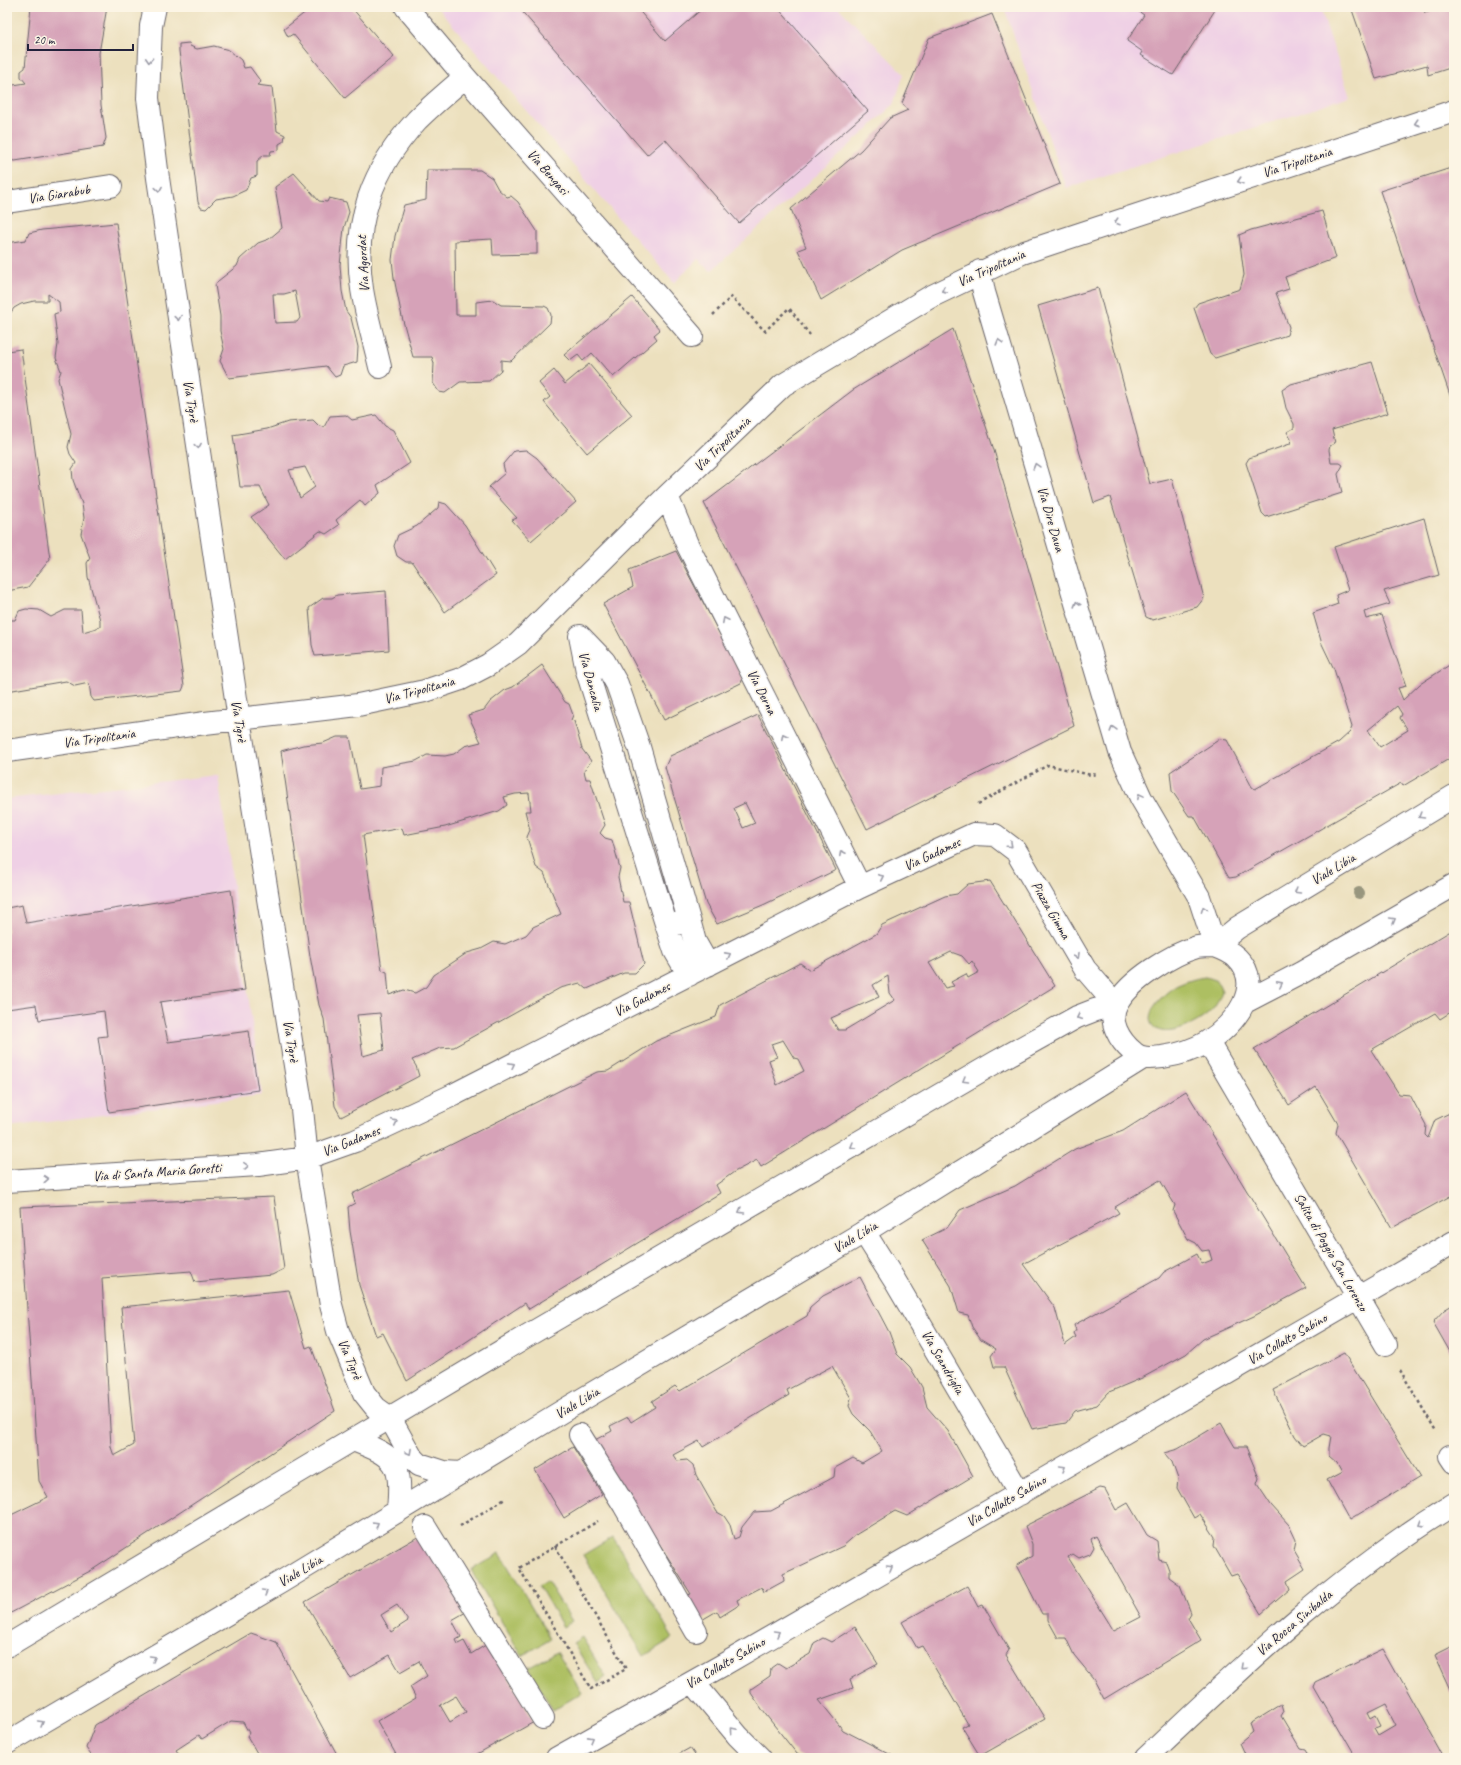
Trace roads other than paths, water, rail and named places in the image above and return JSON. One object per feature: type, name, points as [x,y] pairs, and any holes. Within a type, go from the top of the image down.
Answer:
[{"type":"street","name":"Via Tigrè","points":[[155,7],[149,60],[148,98],[158,178],[239,719],[302,1109],[307,1158],[331,1305],[338,1331],[364,1393],[376,1408],[390,1418]]},
{"type":"street","name":"Via Bengasi","points":[[406,7],[465,77],[692,336]]},
{"type":"street","name":"Via Agordat","points":[[380,367],[362,289],[360,244],[362,225],[371,188],[381,168],[398,143],[418,119],[465,77]]},
{"type":"street","name":"Via Tripolitania","points":[[7,751],[239,719],[358,705],[425,691],[461,679],[488,664],[518,644],[667,496],[783,385],[930,297],[980,271],[1022,253],[1454,111]]},
{"type":"street","name":"Via Giarabub","points":[[7,202],[110,186]]},
{"type":"street","name":"Via Dire Daua","points":[[980,271],[984,292],[1125,766],[1141,798],[1199,897],[1215,946]]},
{"type":"street","name":"Via Derna","points":[[667,496],[687,544],[860,887]]},
{"type":"street","name":"Via Dancalia","points":[[580,636],[604,661],[617,684],[639,747],[696,942],[699,970],[675,951],[587,671],[580,636]]},
{"type":"street","name":"Viale Libia","points":[[1215,946],[1236,928],[1454,796]]},
{"type":"street","name":"Via Gadames","points":[[307,1158],[355,1141],[453,1095],[860,887],[974,834]]},
{"type":"street","name":"Piazza Gimma","points":[[974,834],[995,835],[1004,839],[1016,851],[1085,969],[1116,1005]]},
{"type":"street","points":[[1245,1002],[1301,973],[1454,885]]},
{"type":"street","points":[[667,928],[689,920]]},
{"type":"street","points":[[1215,946],[1237,958],[1245,970],[1248,988],[1245,1002],[1235,1018],[1208,1042],[1174,1055],[1154,1058],[1143,1058],[1135,1054],[1120,1039],[1114,1020],[1116,1005],[1134,983],[1164,963],[1197,947],[1215,946]]},
{"type":"street","points":[[7,1646],[390,1418],[996,1062],[1076,1018],[1095,1010],[1116,1005]]},
{"type":"street","name":"Salita di Poggio San Lorenzo","points":[[1208,1042],[1386,1345]]},
{"type":"street","name":"Viale Libia","points":[[7,1743],[282,1582],[864,1232],[1143,1058]]},
{"type":"street","name":"Via di Santa Maria Goretti","points":[[7,1181],[258,1165],[307,1158]]},
{"type":"street","name":"Via Scandriglia","points":[[864,1232],[895,1281],[1020,1494]]},
{"type":"street","name":"Via Collalto Sabino","points":[[557,1758],[693,1682],[1020,1494],[1454,1242]]},
{"type":"street","points":[[390,1418],[411,1456],[419,1464],[444,1472],[461,1473]]},
{"type":"street","points":[[580,1435],[624,1505],[696,1631]]},
{"type":"street","points":[[353,1440],[382,1452],[396,1465],[400,1482],[398,1511]]},
{"type":"street","name":"Via Rocca Sinibalda","points":[[1146,1758],[1265,1647],[1309,1610],[1389,1546],[1454,1504]]},
{"type":"street","points":[[425,1527],[543,1718]]},
{"type":"street","points":[[693,1682],[738,1736],[760,1758]]}]
